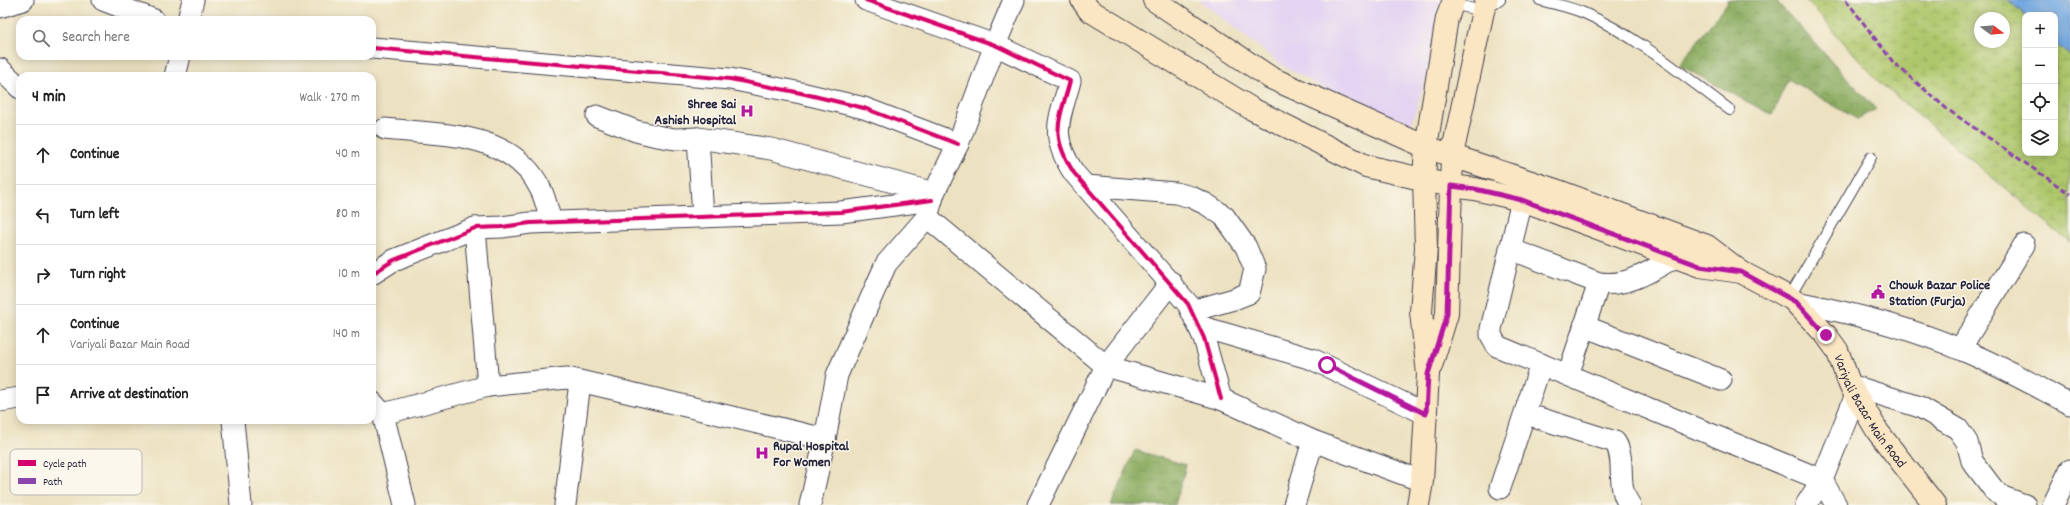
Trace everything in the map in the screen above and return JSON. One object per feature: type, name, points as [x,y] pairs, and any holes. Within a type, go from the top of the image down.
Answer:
[{"type":"main road","name":"Variyali Bazar Main Road","points":[[1082,0],[1089,10],[1252,109],[1366,166],[1451,186],[1475,189],[1522,200],[1700,266],[1741,272],[1793,300],[1826,335],[1836,350],[1853,390],[1878,432],[1935,505]]},
{"type":"main road","points":[[1154,0],[1271,78],[1426,147],[1561,192],[1707,246],[1741,272]]},
{"type":"main road","points":[[1418,505],[1422,481],[1428,374],[1422,312],[1426,248],[1424,180],[1426,147],[1447,18],[1453,2]]},
{"type":"main road","points":[[1428,374],[1447,314],[1452,156],[1490,4]]},
{"type":"street","points":[[0,7],[23,0]]},
{"type":"street","points":[[103,0],[144,16]]},
{"type":"street","points":[[189,16],[193,0]]},
{"type":"street","points":[[866,0],[995,45],[1070,81],[1058,126],[1058,142],[1063,157],[1086,186],[1171,282],[1196,318],[1221,399]]},
{"type":"street","points":[[810,505],[825,439],[836,375],[886,264],[931,204],[958,144],[995,45],[1014,0]]},
{"type":"street","points":[[376,48],[730,79],[801,93],[864,108],[958,144]]},
{"type":"street","points":[[176,72],[179,60]]},
{"type":"street","points":[[0,69],[16,84]]},
{"type":"street","points":[[597,116],[636,131],[657,136],[675,139],[698,138],[771,149],[931,204],[1106,366],[1221,399],[1314,441],[1422,481]]},
{"type":"street","points":[[385,129],[464,137],[485,141],[507,151],[532,175],[542,191],[551,222]]},
{"type":"street","points":[[698,138],[703,217]]},
{"type":"street","points":[[1086,186],[1176,193],[1191,197],[1224,216],[1246,247],[1255,269],[1252,285],[1249,293],[1196,318]]},
{"type":"street","points":[[1522,200],[1491,335],[1497,346],[1822,480],[1836,505]]},
{"type":"street","points":[[376,271],[394,260],[475,228],[551,222],[841,212],[931,204]]},
{"type":"street","points":[[475,228],[488,386]]},
{"type":"street","points":[[1960,349],[2024,245]]},
{"type":"street","points":[[1510,249],[1599,283],[1611,285],[1645,275],[1675,257]]},
{"type":"street","points":[[1038,505],[1106,366],[1171,282]]},
{"type":"street","points":[[1568,375],[1599,283]]},
{"type":"street","points":[[1793,300],[1860,315],[1960,349],[1992,362],[2070,404]]},
{"type":"street","points":[[1196,318],[1312,359],[1426,414]]},
{"type":"street","points":[[1584,326],[1720,380]]},
{"type":"street","points":[[1500,488],[1526,414],[1541,364]]},
{"type":"street","points":[[405,505],[377,408],[488,386],[566,378],[825,439]]},
{"type":"street","points":[[565,505],[580,382]]},
{"type":"street","points":[[1806,505],[1822,480],[1853,390],[1920,407],[1958,429],[1967,442],[1972,461],[1994,490],[2003,497],[2025,505]]},
{"type":"street","points":[[0,401],[16,399]]},
{"type":"street","points":[[1526,414],[1615,442],[1619,448],[1622,488],[1626,500],[1630,505]]},
{"type":"street","points":[[233,424],[241,505]]},
{"type":"street","points":[[1294,505],[1314,441]]},
{"type":"street","points":[[2053,505],[2070,470]]},
{"type":"lane","points":[[1540,0],[1584,13],[1615,29],[1641,45],[1730,110]]},
{"type":"lane","points":[[1453,2],[1490,4]]},
{"type":"lane","points":[[1793,300],[1871,157]]},
{"type":"shaded area","points":[[1199,0],[1451,0],[1408,134],[1283,66]]},
{"type":"green space","points":[[1726,0],[1775,0],[1876,109],[1857,119],[1788,79],[1772,115],[1679,65],[1728,2]]},
{"type":"green space","points":[[1806,0],[2008,0],[2022,12],[2022,156],[2058,156],[2058,46],[2070,56],[2070,243],[1879,82]]},
{"type":"green space","points":[[1135,450],[1186,465],[1175,505],[1111,505]]},
{"type":"water","points":[[2008,0],[2070,0],[2070,56],[2058,46],[2058,12],[2022,12]]},
{"type":"marked path","points":[[1846,0],[1893,62],[1947,109],[2070,194]]},
{"type":"cycle path","points":[[866,0],[995,45],[1070,81],[1058,128],[1061,148],[1066,160],[1074,173],[1188,304],[1204,338],[1221,399]]},
{"type":"cycle path","points":[[376,48],[730,79],[801,93],[864,108],[958,144]]},
{"type":"cycle path","points":[[376,271],[394,260],[475,228],[502,227],[530,223],[841,212],[932,200]]},
{"type":"place","name":"Shree Sai Ashish Hospital","points":[[747,111]]},
{"type":"place","name":"Chowk Bazar Police Station (Furja)","points":[[1878,292]]},
{"type":"place","name":"Rupal Hospital For Women","points":[[762,453]]},
{"type":"route","points":[[1327,365],[1344,375],[1426,414],[1428,374],[1447,314],[1451,186],[1475,189],[1522,200],[1623,236],[1700,266],[1741,272],[1792,299],[1826,335]]}]
